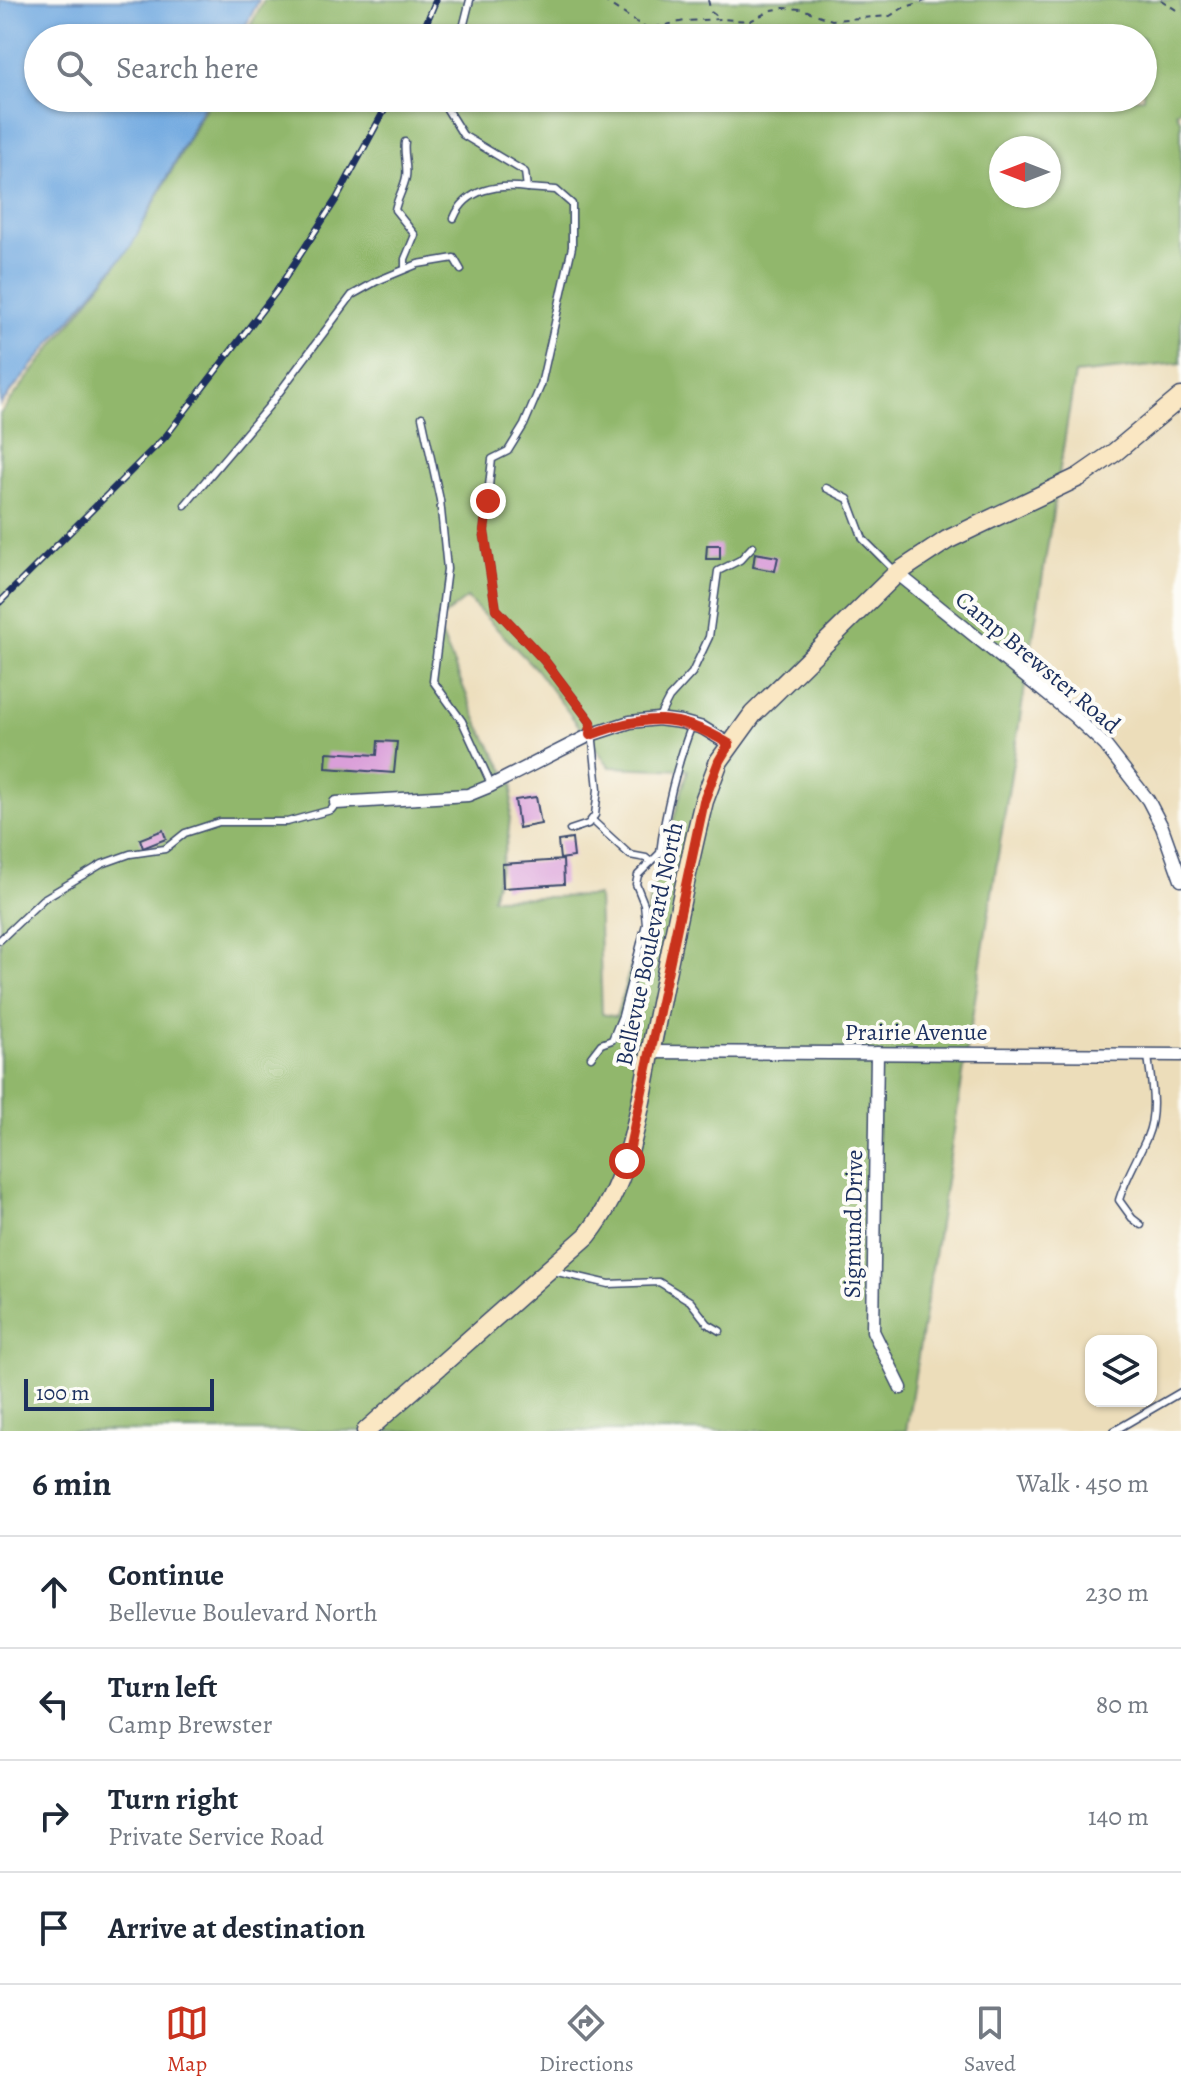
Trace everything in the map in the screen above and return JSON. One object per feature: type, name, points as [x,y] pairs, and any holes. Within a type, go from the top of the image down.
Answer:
[{"type":"main road","name":"Bellevue Boulevard North","points":[[366,1431],[587,1236],[617,1192],[627,1161],[704,801],[729,744],[770,694],[897,573],[947,540],[1079,477],[1115,452],[1181,397]]},
{"type":"street","name":"Camp Brewster Road","points":[[897,573],[1074,716],[1105,745],[1148,800],[1162,827],[1181,880]]},
{"type":"street","points":[[336,803],[468,795],[492,786],[590,735],[630,722],[658,719],[692,725],[729,744]]},
{"type":"street","name":"Prairie Avenue","points":[[650,1052],[1181,1055]]},
{"type":"street","name":"Sigmund Drive","points":[[877,1053],[873,1331],[901,1388]]},
{"type":"lane","points":[[464,24],[470,0]]},
{"type":"lane","points":[[449,112],[463,135],[525,172],[527,188]]},
{"type":"lane","points":[[405,142],[403,156],[406,176],[395,210],[415,235],[405,259],[405,269]]},
{"type":"lane","points":[[454,218],[459,207],[487,188],[504,185],[556,190],[572,204],[572,247],[541,385],[524,425],[508,451],[492,459],[484,531],[496,609],[544,660],[591,722],[598,789],[595,815],[588,824],[570,830]]},
{"type":"lane","points":[[185,505],[269,406],[352,295],[418,264],[454,258],[461,270]]},
{"type":"lane","points":[[422,417],[440,500],[447,569],[433,681],[462,721],[492,786]]},
{"type":"lane","points":[[826,488],[848,499],[863,539],[897,573]]},
{"type":"lane","points":[[658,719],[669,698],[692,673],[709,637],[718,571],[740,560],[753,546]]},
{"type":"lane","points":[[591,1057],[601,1044],[612,1040],[622,1016],[646,924],[644,904],[636,884],[638,875],[660,853],[663,826],[692,725]]},
{"type":"lane","points":[[0,940],[43,899],[102,864],[130,854],[165,849],[185,833],[219,822],[287,822],[331,810],[336,803]]},
{"type":"lane","points":[[592,820],[630,855],[651,862]]},
{"type":"lane","points":[[1141,1225],[1119,1200],[1127,1175],[1148,1134],[1153,1106],[1148,1056]]},
{"type":"lane","points":[[550,1270],[609,1284],[659,1282],[690,1301],[708,1324],[720,1331]]},
{"type":"lane","points":[[1114,1431],[1181,1392]]},
{"type":"path","points":[[603,0],[639,24]]},
{"type":"path","points":[[708,0],[711,12],[720,19]]},
{"type":"path","points":[[671,24],[720,19],[750,21],[783,8],[802,9],[832,20],[890,16],[928,0]]},
{"type":"path","points":[[1161,0],[1181,13]]},
{"type":"green space","points":[[264,0],[1181,0],[1181,109],[1176,112],[1181,121],[1181,363],[1075,374],[906,1431],[0,1431],[0,414],[131,246],[203,112],[1157,112],[1157,24],[251,24]],"holes":[[[467,598],[535,668],[610,767],[688,770],[616,1017],[602,1014],[598,896],[492,898],[508,837],[513,786],[480,727],[436,622]]]},
{"type":"water","points":[[0,0],[259,0],[246,24],[24,24],[24,112],[201,112],[131,246],[0,405]]},
{"type":"building","points":[[707,545],[720,545],[720,559],[706,559]]},
{"type":"building","points":[[755,553],[778,557],[775,571],[753,567]]},
{"type":"building","points":[[378,741],[397,742],[394,773],[326,768],[327,752],[377,755]]},
{"type":"building","points":[[536,797],[541,824],[519,828],[515,800]]},
{"type":"building","points":[[163,830],[166,839],[143,848],[140,839]]},
{"type":"building","points":[[572,839],[574,857],[560,859],[558,841]]},
{"type":"building","points":[[563,860],[564,884],[503,888],[502,864]]},
{"type":"railway","points":[[426,24],[436,0]]},
{"type":"railway","points":[[0,602],[166,436],[276,292],[337,198],[383,112]]},
{"type":"route","points":[[488,501],[484,531],[496,609],[544,660],[591,722],[590,735],[630,722],[658,719],[703,728],[729,744],[704,801],[627,1161]]}]
